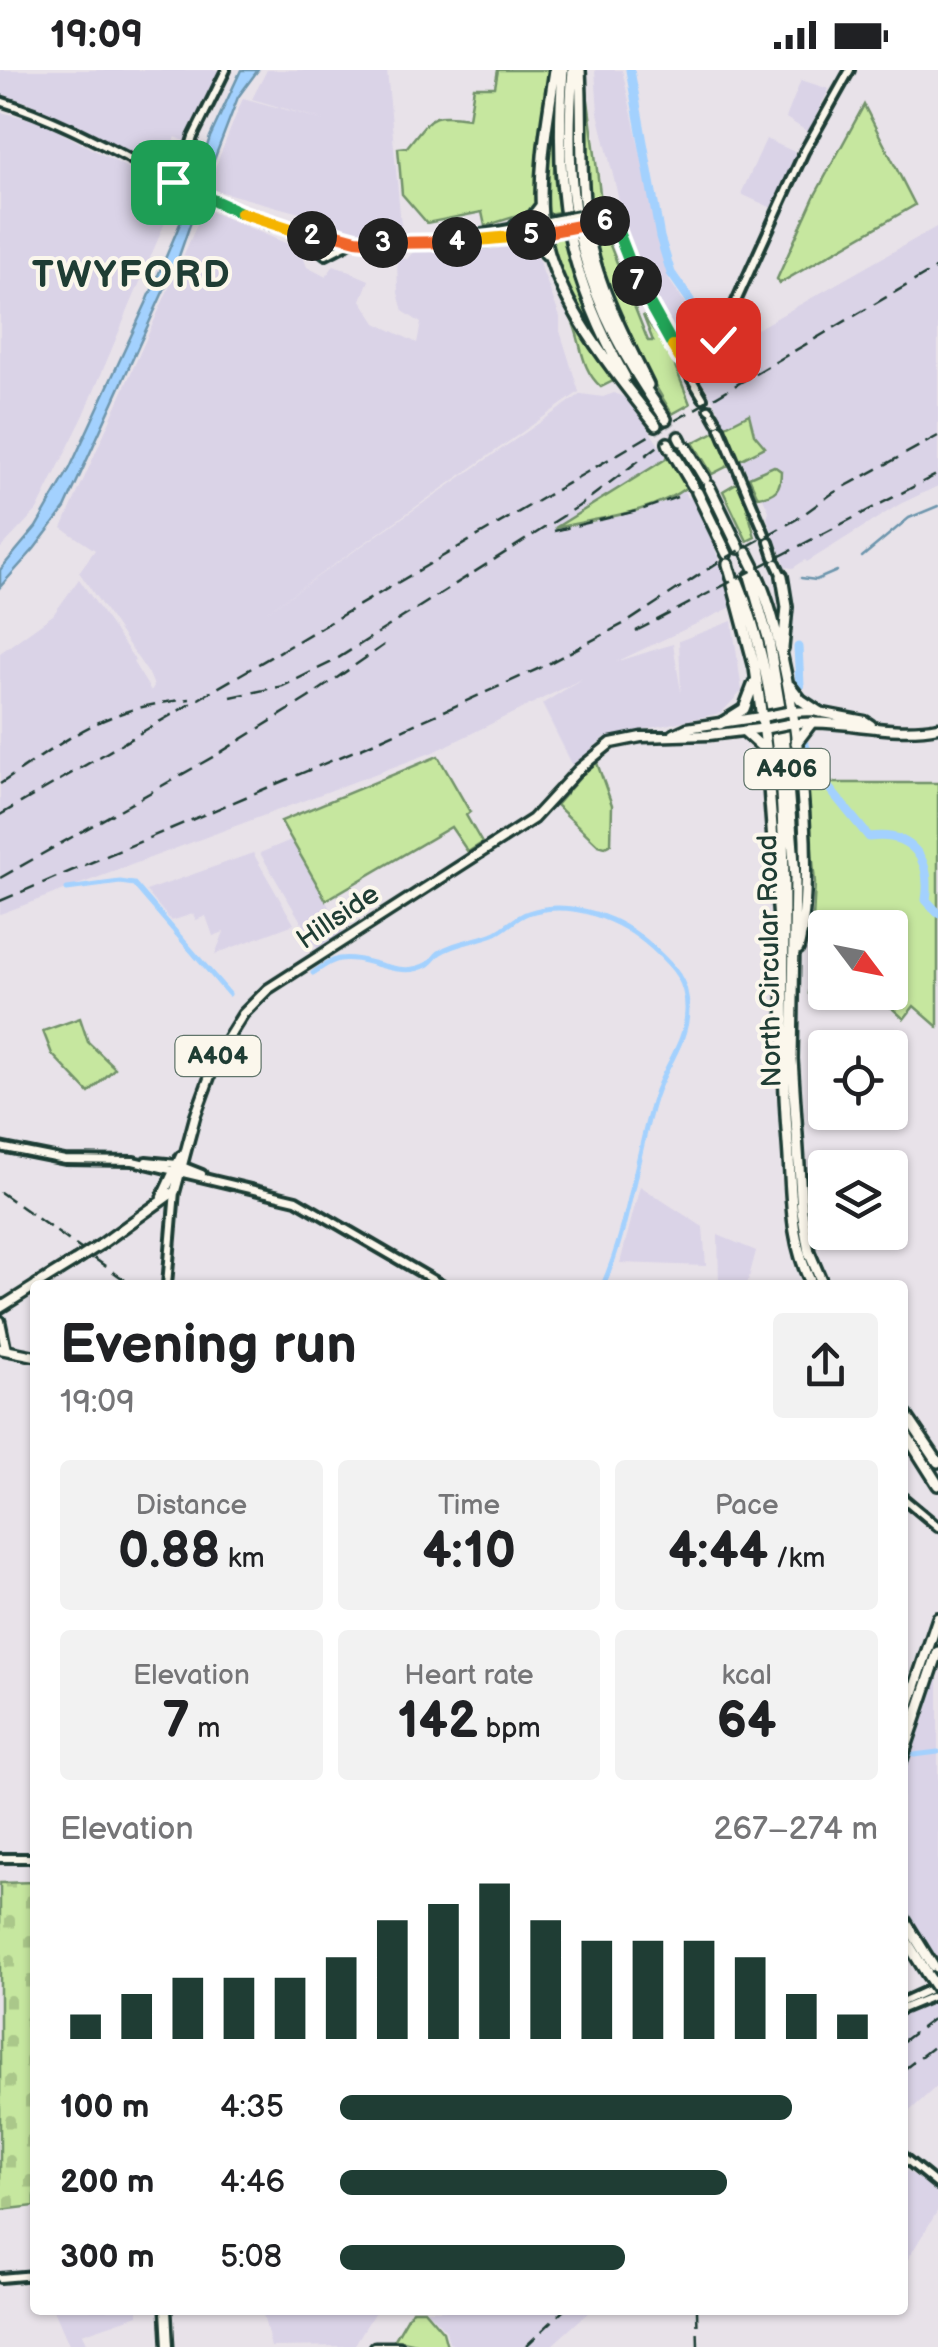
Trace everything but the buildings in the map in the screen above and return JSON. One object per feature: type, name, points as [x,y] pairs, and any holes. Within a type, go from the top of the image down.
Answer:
[{"type":"highway","points":[[553,264],[541,205],[545,133],[556,70]]},
{"type":"highway","points":[[523,237],[541,246],[596,344],[656,425],[600,332],[572,255],[560,175],[563,70]]},
{"type":"highway","points":[[576,70],[583,220],[598,271],[640,370],[666,419],[609,327],[584,261],[570,183],[568,138],[576,70]]},
{"type":"highway","points":[[516,226],[533,216],[541,205]]},
{"type":"highway","name":"A406","points":[[682,442],[716,497],[772,614],[791,724]]},
{"type":"highway","name":"A406","points":[[671,448],[728,559],[764,717]]},
{"type":"highway","name":"North Circular Road","points":[[752,571],[769,641],[784,732],[795,877],[786,1117],[792,1213],[798,1247],[810,1280]]},
{"type":"highway","points":[[782,576],[786,608],[782,662]]},
{"type":"highway","name":"North Circular Road","points":[[735,580],[755,631],[774,733],[803,1226],[808,1252],[821,1280]]},
{"type":"highway","name":"A406","points":[[720,724],[746,708],[755,668]]},
{"type":"highway","name":"A406","points":[[786,679],[801,700],[819,712]]},
{"type":"highway","points":[[764,717],[775,838],[778,934],[789,965]]},
{"type":"highway","points":[[795,745],[812,722]]},
{"type":"highway","points":[[789,965],[803,928],[804,886],[791,724]]},
{"type":"highway","points":[[744,731],[767,756]]},
{"type":"highway","points":[[908,1417],[938,1462]]},
{"type":"highway","points":[[908,1437],[938,1484]]},
{"type":"highway","points":[[908,1707],[938,1618]]},
{"type":"highway","points":[[908,1741],[938,1652]]},
{"type":"highway","points":[[908,1927],[933,1972],[938,1990]]},
{"type":"highway","points":[[908,1941],[933,1972]]},
{"type":"main road","name":"A404","points":[[674,734],[687,728],[789,712],[819,712],[865,721],[872,726]]},
{"type":"main road","name":"A404","points":[[674,734],[688,736],[812,722],[913,731],[938,727]]},
{"type":"main road","name":"Hillside","points":[[179,1169],[218,1054],[238,1020],[258,998],[533,819],[574,774],[611,744],[674,734]]},
{"type":"main road","name":"A404","points":[[44,1280],[100,1245],[175,1189],[179,1169]]},
{"type":"main road","name":"A404","points":[[156,1204],[179,1169]]},
{"type":"main road","name":"A404","points":[[0,1308],[30,1289]]},
{"type":"main road","points":[[0,1320],[2,1346],[30,1354]]},
{"type":"main road","points":[[166,2315],[168,2346]]},
{"type":"main road","points":[[374,2347],[398,2347]]},
{"type":"street","points":[[182,188],[193,137],[226,70]]},
{"type":"street","points":[[686,361],[711,349],[718,340],[804,152],[850,70]]},
{"type":"street","points":[[0,101],[67,128],[182,188],[296,233],[317,237],[327,232],[356,240],[401,244],[483,242],[523,237],[546,227]]},
{"type":"street","points":[[446,241],[516,226],[546,227],[612,215],[644,295],[680,358],[686,361],[703,398]]},
{"type":"street","points":[[296,233],[326,256],[356,240]]},
{"type":"street","points":[[336,236],[338,249]]},
{"type":"street","points":[[317,237],[317,249]]},
{"type":"street","points":[[714,417],[757,508],[782,576]]},
{"type":"street","points":[[0,1147],[65,1160],[133,1162],[179,1169],[296,1200],[433,1280]]},
{"type":"street","points":[[179,1169],[222,1181]]},
{"type":"street","points":[[168,1280],[175,1189],[195,1176]]},
{"type":"street","points":[[908,1502],[935,1522]]},
{"type":"street","points":[[0,1858],[30,1858]]},
{"type":"street","points":[[908,2003],[938,1990]]},
{"type":"street","points":[[908,2161],[938,2185]]},
{"type":"street","points":[[0,2278],[30,2275]]},
{"type":"shaded area","points":[[0,70],[221,70],[186,142],[176,137],[162,170],[27,102],[0,94]]},
{"type":"shaded area","points":[[267,70],[387,70],[402,236],[338,229],[338,220],[320,213],[309,211],[307,215],[207,188],[243,98],[324,120],[252,99]]},
{"type":"shaded area","points":[[595,70],[622,70],[669,280],[690,310],[698,347],[679,348],[634,249],[598,113]]},
{"type":"shaded area","points":[[801,80],[829,89],[808,132],[786,118]]},
{"type":"shaded area","points":[[0,112],[39,121],[177,194],[84,415],[37,510],[0,549]]},
{"type":"shaded area","points":[[766,139],[797,153],[772,208],[741,194]]},
{"type":"shaded area","points":[[204,209],[300,249],[307,267],[326,277],[334,265],[369,280],[361,300],[376,323],[417,343],[421,323],[403,311],[397,258],[407,259],[413,252],[523,246],[535,251],[560,317],[560,331],[579,392],[265,613],[581,394],[603,397],[614,393],[630,400],[667,458],[558,527],[653,504],[687,487],[684,491],[693,498],[712,539],[734,606],[616,662],[673,644],[681,692],[679,641],[732,621],[742,691],[721,713],[604,738],[573,766],[542,704],[582,679],[436,751],[0,914],[0,653],[53,615],[79,579],[135,660],[151,691],[154,686],[79,572],[95,550],[62,528]]},
{"type":"shaded area","points":[[938,226],[938,486],[900,504],[807,562],[786,567],[767,518],[769,511],[702,381],[708,357]]},
{"type":"shaded area","points":[[291,840],[344,933],[318,950],[260,853]]},
{"type":"shaded area","points":[[253,853],[294,924],[215,954],[224,932],[213,936],[206,916],[196,920],[193,914],[171,921],[146,891]]},
{"type":"shaded area","points":[[640,1186],[703,1227],[706,1266],[620,1263]]},
{"type":"shaded area","points":[[718,1235],[756,1251],[748,1280],[719,1280]]},
{"type":"shaded area","points":[[938,1674],[938,1959],[908,1911],[908,1766]]},
{"type":"shaded area","points":[[938,1996],[938,2085],[908,2112],[908,2009]]},
{"type":"shaded area","points":[[908,2171],[938,2192],[938,2210],[908,2259]]},
{"type":"shaded area","points":[[56,2315],[138,2315],[82,2334],[88,2347],[70,2347]]},
{"type":"shaded area","points":[[263,2315],[373,2315],[354,2346],[271,2347]]},
{"type":"shaded area","points":[[431,2315],[585,2315],[550,2347],[458,2347],[449,2343],[446,2331]]},
{"type":"green space","points":[[498,70],[555,70],[541,193],[530,212],[485,226],[482,212],[427,223],[402,194],[398,148],[407,147],[432,119],[469,118],[474,87],[495,87]]},
{"type":"green space","points":[[585,77],[601,201],[596,207],[589,204],[582,140]]},
{"type":"green space","points":[[864,105],[915,205],[780,283],[777,279],[814,197]]},
{"type":"green space","points":[[552,128],[559,212],[547,214],[546,174]]},
{"type":"green space","points":[[596,226],[610,226],[604,230],[648,341],[653,341],[643,315],[670,353],[690,404],[672,414],[636,349],[606,281],[593,233]]},
{"type":"green space","points":[[563,234],[593,333],[555,261],[551,236]]},
{"type":"green space","points":[[561,294],[615,380],[601,387],[594,379]]},
{"type":"green space","points":[[749,414],[754,434],[765,447],[712,474],[693,443]]},
{"type":"green space","points":[[669,457],[687,487],[673,496],[623,514],[555,528]]},
{"type":"green space","points":[[774,466],[781,471],[778,487],[769,495],[758,497],[749,477]]},
{"type":"green space","points":[[740,481],[755,537],[747,541],[723,491]]},
{"type":"green space","points":[[438,756],[470,812],[466,815],[482,843],[468,852],[451,827],[326,900],[281,821]]},
{"type":"green space","points":[[597,763],[612,805],[611,844],[605,847],[598,845],[556,805]]},
{"type":"green space","points":[[806,783],[938,783],[938,1027],[914,1006],[904,1019],[894,1010],[908,1010],[908,910],[814,910],[815,883]]},
{"type":"green space","points":[[80,1018],[88,1042],[115,1068],[89,1093],[52,1054],[43,1031]]},
{"type":"green space","points":[[30,1882],[30,2207],[0,2210],[0,1883]]},
{"type":"green space","points":[[409,2315],[428,2315],[443,2332],[447,2347],[429,2347],[395,2339]]},
{"type":"water","points":[[241,70],[258,70],[238,97],[209,173],[193,202],[194,213],[178,259],[65,508],[0,587],[0,570],[36,527],[70,468],[148,299],[190,200],[210,137]]},
{"type":"waterway","points":[[630,70],[660,237],[671,273],[690,300],[702,346]]},
{"type":"waterway","points":[[862,557],[909,518],[938,506]]},
{"type":"waterway","points":[[801,578],[816,580],[837,571]]},
{"type":"waterway","points":[[798,647],[800,685]]},
{"type":"waterway","points":[[805,745],[815,771],[869,837],[897,839],[916,851],[926,872],[926,900],[938,913]]},
{"type":"waterway","points":[[67,889],[120,882],[134,884],[229,994]]},
{"type":"waterway","points":[[313,973],[332,961],[350,958],[395,969],[417,968],[445,949],[496,933],[524,915],[561,908],[611,920],[667,962],[685,991],[686,1022],[655,1096],[620,1239],[605,1280]]},
{"type":"waterway","points":[[914,1755],[938,1752]]},
{"type":"tunnel","points":[[666,419],[679,437]]},
{"type":"tunnel","points":[[656,425],[668,443]]},
{"type":"railway","points":[[0,815],[938,267]]},
{"type":"railway","points":[[0,901],[540,668],[629,621],[833,493],[938,436]]},
{"type":"railway","points":[[231,697],[283,686],[332,662],[579,506],[666,440]]},
{"type":"railway","points":[[636,631],[938,474]]},
{"type":"railway","points":[[554,531],[677,497]]},
{"type":"railway","points":[[0,878],[218,754],[384,645]]},
{"type":"railway","points":[[0,784],[68,739],[110,717],[190,699]]},
{"type":"railway","points":[[0,1192],[125,1280]]},
{"type":"railway","points":[[908,2038],[938,2015]]},
{"type":"railway","points":[[908,2066],[938,2043]]},
{"type":"railway","points":[[525,2347],[559,2315]]},
{"type":"railway","points":[[697,2315],[698,2347]]},
{"type":"district","name":"TWYFORD","points":[[132,275]]},
{"type":"route","points":[[173,182],[232,210],[317,237],[331,232],[356,240],[401,244],[483,242],[613,219],[633,273],[680,358],[696,359],[718,340]]}]
